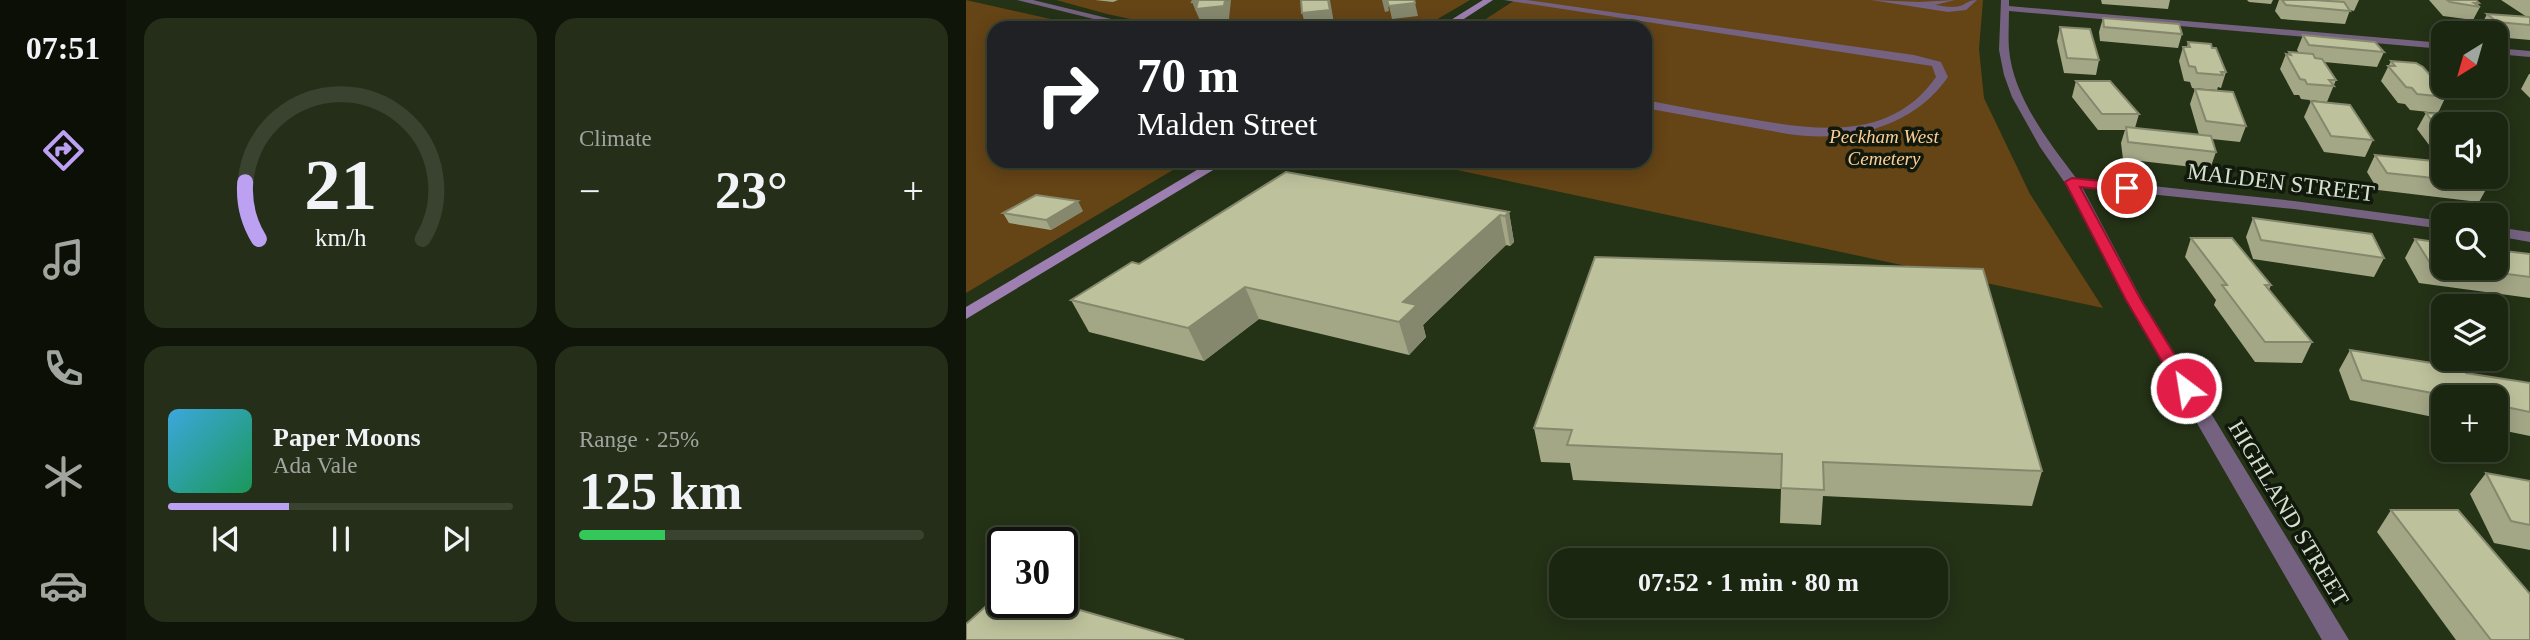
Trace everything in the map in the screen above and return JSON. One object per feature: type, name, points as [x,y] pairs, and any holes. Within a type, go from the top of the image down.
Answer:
[{"type":"main road","points":[[1454,21],[1489,0]]},
{"type":"main road","points":[[966,314],[1209,168]]},
{"type":"street","points":[[1021,0],[1112,21]]},
{"type":"street","points":[[1508,0],[1914,58],[1937,64],[1942,77],[1928,98],[1914,108],[1861,127],[1828,132],[1789,131],[1652,105]]},
{"type":"street","points":[[1875,0],[1957,9],[1965,7],[1973,0]]},
{"type":"street","points":[[1919,5],[1951,0]]},
{"type":"street","points":[[2005,4],[2431,45]]},
{"type":"street","name":"HIGHLAND STREET","points":[[2005,4],[2004,50],[2009,75],[2030,120],[2072,182],[2134,300],[2336,640]]},
{"type":"street","points":[[2508,52],[2530,54]]},
{"type":"street","name":"MALDEN STREET","points":[[2072,182],[2294,205],[2431,223]]},
{"type":"street","points":[[2508,234],[2530,237]]},
{"type":"green space","points":[[966,0],[1060,21],[987,21],[987,168],[1176,168],[966,293]]},
{"type":"green space","points":[[1056,0],[1470,0],[1434,21],[1140,21]]},
{"type":"green space","name":"Peckham West Cemetery","points":[[1515,0],[1983,0],[1979,49],[1984,98],[2030,194],[2103,308],[1448,168],[1652,168],[1652,21],[1483,21]]},
{"type":"building","points":[[1193,0],[1225,0],[1224,6],[1196,9],[1198,1],[1192,2]]},
{"type":"building","points":[[1301,0],[1328,0],[1330,10],[1302,13]]},
{"type":"building","points":[[1387,0],[1414,0],[1415,3],[1389,6]]},
{"type":"building","points":[[2282,0],[2344,2],[2350,11],[2286,5]]},
{"type":"building","points":[[2447,0],[2476,0],[2479,3],[2474,3],[2480,7],[2450,2]]},
{"type":"building","points":[[2487,14],[2530,17],[2530,25],[2508,21],[2496,21]]},
{"type":"building","points":[[2103,18],[2179,24],[2182,34],[2104,27]]},
{"type":"building","points":[[2060,27],[2090,29],[2099,60],[2067,58]]},
{"type":"building","points":[[2303,35],[2375,42],[2384,52],[2309,45]]},
{"type":"building","points":[[2188,42],[2211,44],[2212,48],[2216,48],[2226,72],[2221,72],[2223,75],[2197,73],[2195,67],[2189,66],[2183,47],[2190,47]]},
{"type":"building","points":[[2289,52],[2313,54],[2315,58],[2322,59],[2336,80],[2329,80],[2334,86],[2307,84],[2300,79],[2286,54],[2291,55]]},
{"type":"building","points":[[2391,61],[2416,63],[2423,67],[2431,76],[2431,95],[2417,94],[2412,88],[2406,87],[2388,66],[2395,66]]},
{"type":"building","points":[[2076,81],[2110,81],[2139,114],[2102,114]]},
{"type":"building","points":[[2195,89],[2233,92],[2246,126],[2206,121]]},
{"type":"building","points":[[2311,101],[2350,105],[2373,140],[2331,136]]},
{"type":"building","points":[[2126,127],[2211,136],[2216,152],[2128,142]]},
{"type":"building","points":[[2375,155],[2431,161],[2431,178],[2387,173]]},
{"type":"building","points":[[1286,172],[1509,212],[1505,216],[1500,215],[1403,302],[1417,305],[1399,322],[1245,287],[1188,328],[1071,300],[1132,262],[1139,264]]},
{"type":"building","points":[[1036,195],[1078,201],[1046,220],[1003,213]]},
{"type":"building","points":[[2253,218],[2372,234],[2384,258],[2261,240]]},
{"type":"building","points":[[2191,238],[2232,238],[2271,285],[2265,285],[2312,342],[2265,342]]},
{"type":"building","points":[[2415,239],[2431,241],[2430,263]]},
{"type":"building","points":[[2508,251],[2530,254],[2530,277],[2508,274]]},
{"type":"building","points":[[1595,257],[1983,269],[2042,471],[1823,462],[1824,490],[1781,488],[1782,454],[1567,445],[1572,430],[1534,428]]},
{"type":"building","points":[[2350,350],[2431,363],[2431,371],[2465,371],[2530,383],[2530,412],[2508,407],[2508,385],[2431,385],[2431,393],[2362,380]]},
{"type":"building","points":[[2486,473],[2530,481],[2530,525],[2511,521]]},
{"type":"building","points":[[2391,510],[2458,510],[2530,594],[2530,640],[2491,640]]},
{"type":"building","points":[[987,605],[987,618],[1078,618],[1078,609],[1184,640],[966,640],[966,624]]},
{"type":"route","points":[[2127,188],[2072,182],[2134,300],[2186,388]]}]
